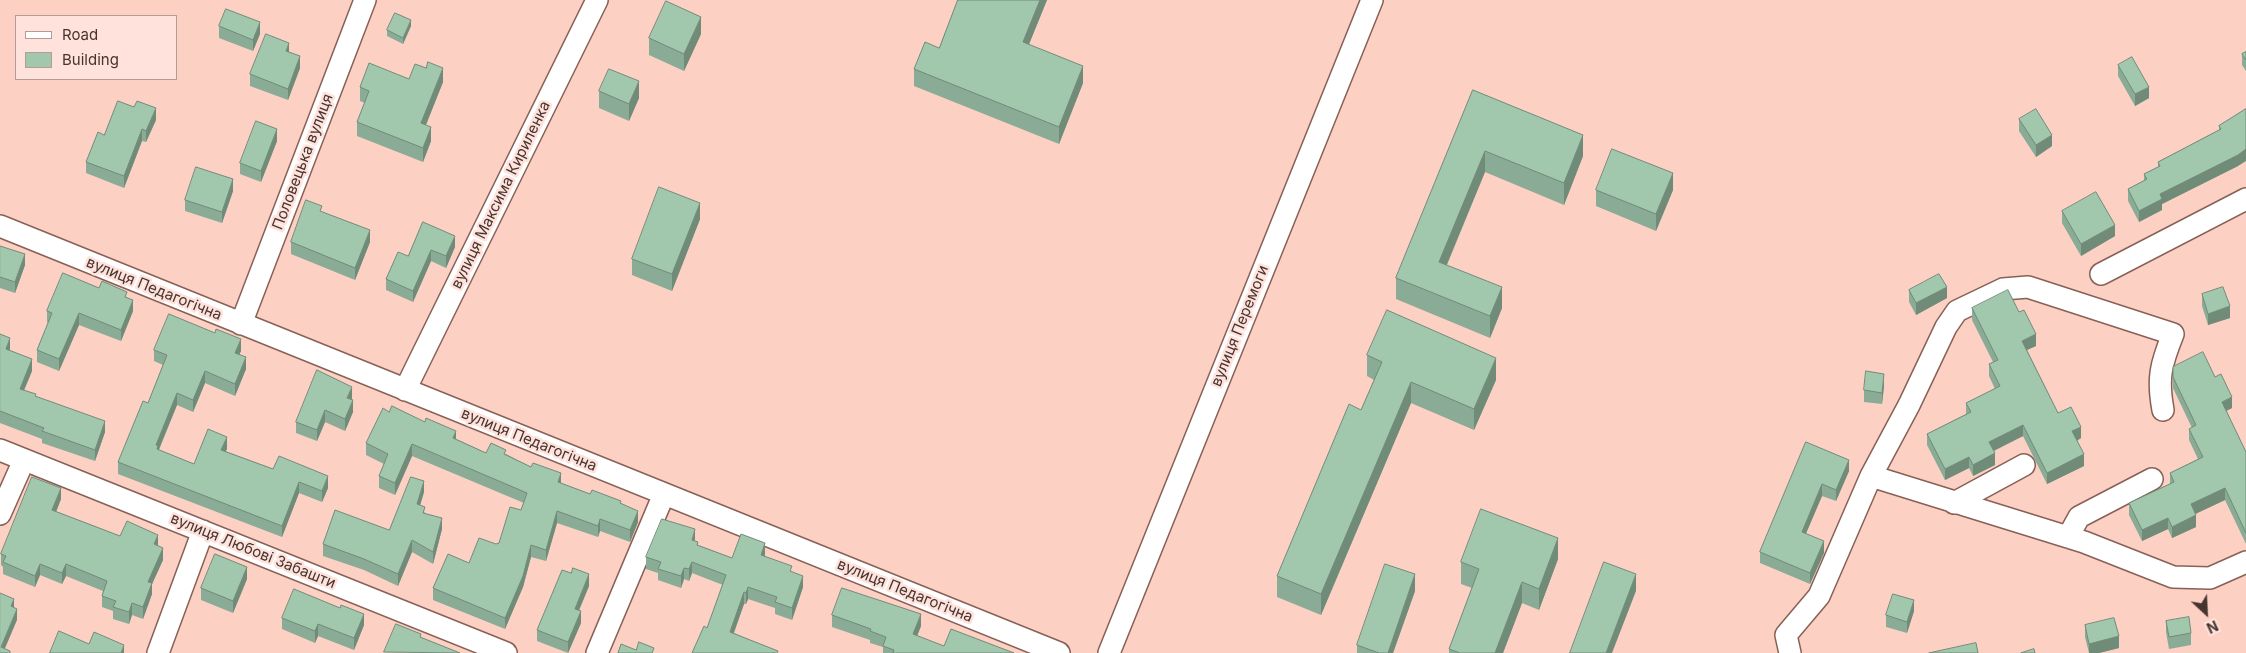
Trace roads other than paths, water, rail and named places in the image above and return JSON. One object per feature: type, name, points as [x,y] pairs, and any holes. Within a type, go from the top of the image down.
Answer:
[{"type":"street","name":"Половецька вулиця","points":[[240,324],[365,0]]},
{"type":"street","name":"вулиця Максима Кириленка","points":[[405,390],[597,0]]},
{"type":"street","name":"вулиця Перемоги","points":[[1109,653],[1372,0]]},
{"type":"street","points":[[2101,274],[2246,199]]},
{"type":"street","name":"вулиця Педагогічна","points":[[0,226],[1059,653]]},
{"type":"street","points":[[1790,653],[1786,635],[1819,596],[1871,476],[1909,405],[1946,327],[1957,311],[2003,289],[2028,287],[2173,334],[2163,360],[2159,385],[2162,410]]},
{"type":"street","name":"вулиця Любові Забашти","points":[[0,450],[506,653]]},
{"type":"street","points":[[0,514],[24,460]]},
{"type":"street","points":[[1954,503],[2024,465]]},
{"type":"street","points":[[1871,476],[2068,537],[2173,578],[2210,578],[2246,562]]},
{"type":"street","points":[[2068,537],[2079,517],[2152,479]]},
{"type":"street","points":[[597,653],[664,494]]},
{"type":"street","points":[[158,653],[203,531]]}]
